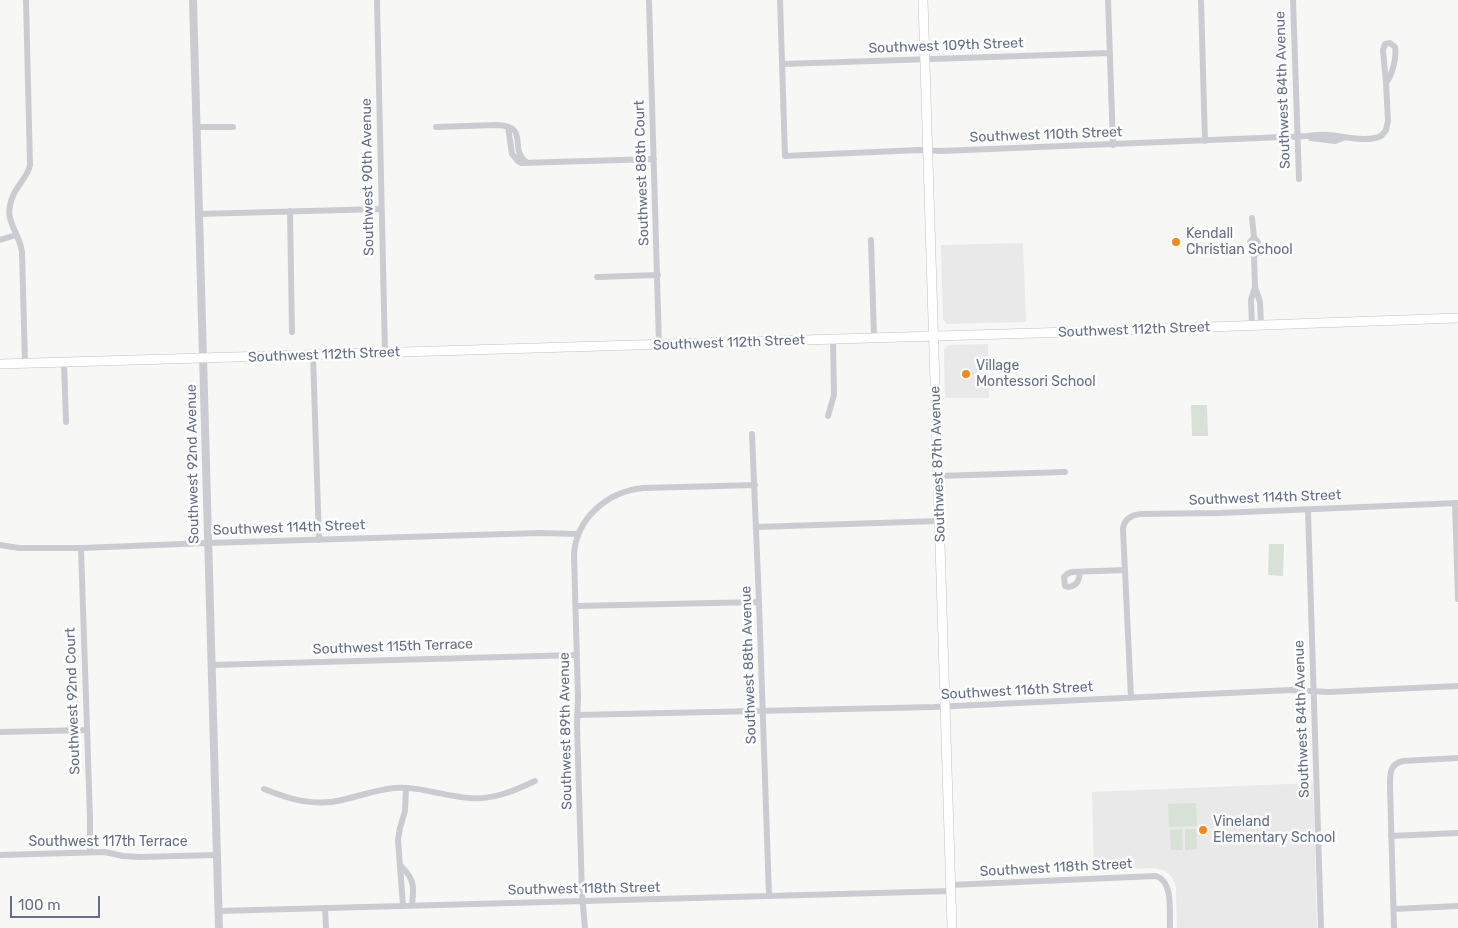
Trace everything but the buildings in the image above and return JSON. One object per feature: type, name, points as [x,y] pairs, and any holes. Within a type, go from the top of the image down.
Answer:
[{"type":"main road","name":"Southwest 87th Avenue","points":[[923,0],[952,928]]},
{"type":"main road","name":"Southwest 112th Street","points":[[0,364],[659,345],[1458,318]]},
{"type":"street","points":[[25,364],[22,252],[20,242],[11,224],[10,208],[14,193],[25,178],[30,165],[26,0]]},
{"type":"street","name":"Southwest 92nd Avenue","points":[[193,0],[219,928]]},
{"type":"street","name":"Southwest 90th Avenue","points":[[376,0],[385,353]]},
{"type":"street","name":"Southwest 88th Court","points":[[649,0],[659,345]]},
{"type":"street","points":[[780,0],[783,64]]},
{"type":"street","points":[[1108,0],[1113,145]]},
{"type":"street","points":[[1201,0],[1205,141]]},
{"type":"street","name":"Southwest 84th Avenue","points":[[1293,0],[1299,179]]},
{"type":"street","points":[[1390,43],[1395,47],[1396,53],[1390,79],[1386,84],[1383,48],[1385,44],[1390,43]]},
{"type":"street","name":"Southwest 109th Street","points":[[783,64],[1110,53]]},
{"type":"street","name":"Southwest 110th Street","points":[[783,64],[785,156],[1113,145],[1324,134],[1374,139],[1381,136],[1387,126],[1386,84]]},
{"type":"street","points":[[436,127],[499,125],[508,127],[512,154],[518,162],[654,159]]},
{"type":"street","points":[[196,127],[233,127]]},
{"type":"street","points":[[199,214],[381,209]]},
{"type":"street","points":[[290,212],[292,332]]},
{"type":"street","points":[[1252,218],[1254,237],[1258,242],[1258,252],[1254,256],[1255,287],[1260,302],[1256,325]]},
{"type":"street","points":[[0,240],[16,235]]},
{"type":"street","points":[[871,240],[874,338]]},
{"type":"street","points":[[597,277],[658,275]]},
{"type":"street","points":[[828,416],[834,394],[833,339]]},
{"type":"street","points":[[314,355],[319,540]]},
{"type":"street","points":[[64,362],[66,422]]},
{"type":"street","name":"Southwest 88th Avenue","points":[[752,434],[769,896]]},
{"type":"street","points":[[938,476],[1066,472]]},
{"type":"street","points":[[578,534],[601,504],[610,497],[629,490],[754,485]]},
{"type":"street","points":[[1456,503],[1458,599]]},
{"type":"street","name":"Southwest 114th Street","points":[[1131,698],[1123,526],[1125,521],[1133,515],[1308,510],[1456,503]]},
{"type":"street","name":"Southwest 84th Avenue","points":[[1308,510],[1321,928]]},
{"type":"street","points":[[756,527],[939,521]]},
{"type":"street","name":"Southwest 114th Street","points":[[0,546],[19,548],[81,548],[540,533],[578,534]]},
{"type":"street","name":"Southwest 89th Avenue","points":[[578,534],[574,550],[577,715],[585,928]]},
{"type":"street","name":"Southwest 92nd Court","points":[[81,548],[90,852]]},
{"type":"street","points":[[1080,572],[1125,570]]},
{"type":"street","points":[[576,606],[759,602]]},
{"type":"street","name":"Southwest 115th Terrace","points":[[211,665],[577,655]]},
{"type":"street","name":"Southwest 116th Street","points":[[577,715],[945,706],[1291,690],[1328,692],[1458,686]]},
{"type":"street","points":[[0,732],[87,730]]},
{"type":"street","points":[[1394,928],[1391,769],[1397,762],[1403,761],[1458,758]]},
{"type":"street","points":[[264,789],[295,800],[315,803],[334,802],[393,788],[420,789],[464,798],[492,797],[535,781]]},
{"type":"street","points":[[403,906],[398,840],[405,810],[406,788]]},
{"type":"street","points":[[1391,836],[1458,834]]},
{"type":"street","name":"Southwest 117th Terrace","points":[[0,855],[105,852],[140,857],[216,855]]},
{"type":"street","points":[[401,866],[413,882],[412,905]]},
{"type":"street","name":"Southwest 118th Street","points":[[218,911],[769,896],[1156,876],[1162,878],[1168,890],[1170,928]]},
{"type":"street","points":[[1394,909],[1458,906]]},
{"type":"street","points":[[325,908],[326,928]]},
{"type":"shaded area","points":[[1023,243],[1026,322],[947,324],[943,319],[941,245]]},
{"type":"shaded area","name":"Village Montessori School","points":[[988,344],[989,398],[945,398],[944,350],[948,345]]},
{"type":"shaded area","points":[[1191,405],[1207,405],[1208,436],[1192,436]]},
{"type":"shaded area","points":[[1269,544],[1284,544],[1283,576],[1268,575]]},
{"type":"shaded area","name":"Vineland Elementary School","points":[[1313,783],[1317,928],[1177,928],[1176,887],[1172,877],[1165,871],[1155,868],[1094,870],[1092,792]]},
{"type":"shaded area","points":[[1196,803],[1197,826],[1169,827],[1168,804]]},
{"type":"shaded area","points":[[1182,829],[1183,850],[1171,850],[1170,830]]},
{"type":"shaded area","points":[[1185,829],[1196,829],[1197,849],[1185,850]]},
{"type":"place","name":"Kendall Christian School","points":[[1176,242]]},
{"type":"place","name":"Village Montessori School","points":[[966,374]]},
{"type":"place","name":"Vineland Elementary School","points":[[1203,830]]}]
